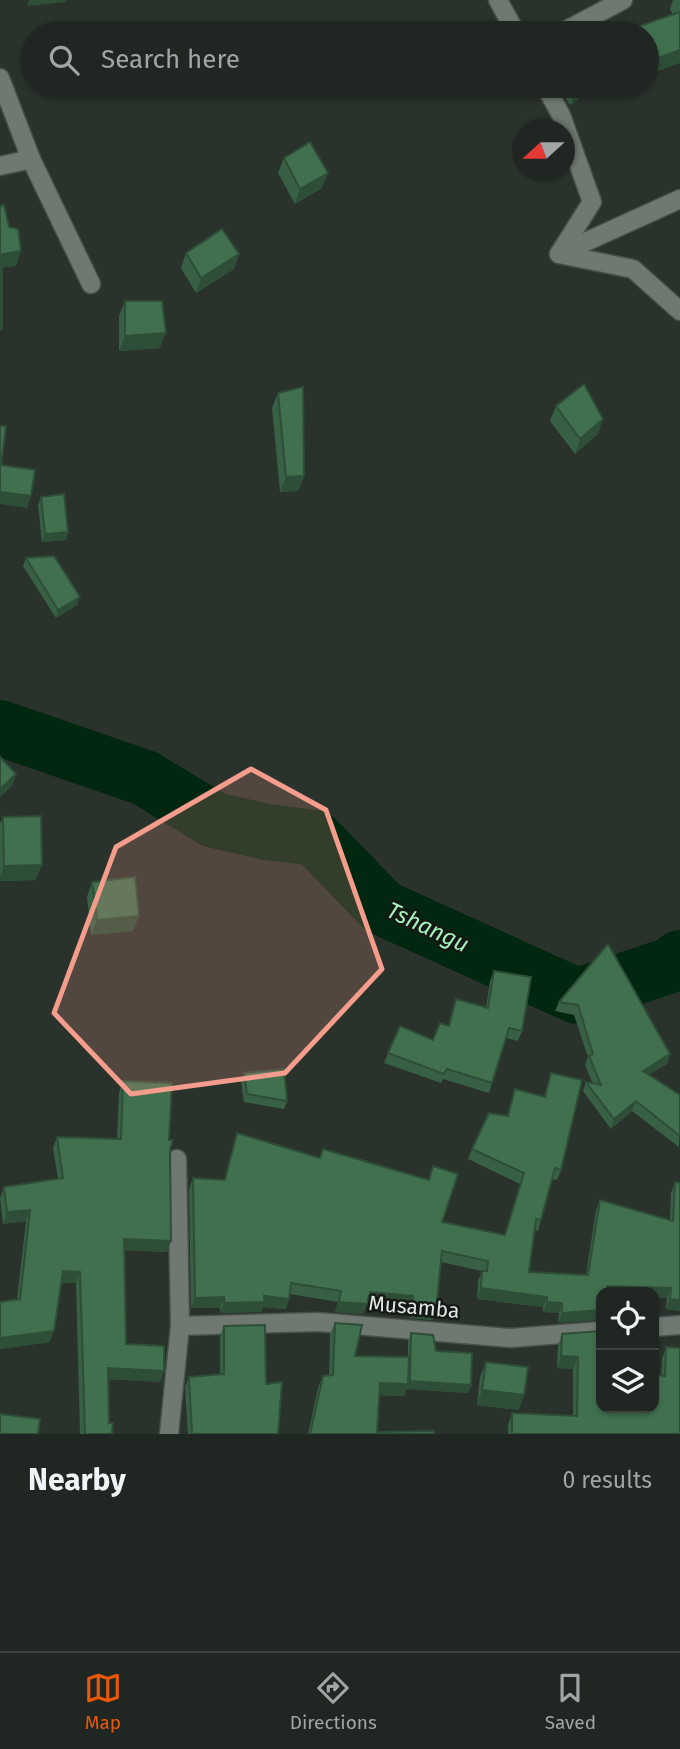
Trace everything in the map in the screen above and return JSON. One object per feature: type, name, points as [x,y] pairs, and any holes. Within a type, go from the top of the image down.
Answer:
[{"type":"street","points":[[498,0],[509,21]]},
{"type":"street","points":[[584,21],[623,0]]},
{"type":"street","points":[[0,78],[31,159],[91,284]]},
{"type":"street","points":[[552,98],[561,115],[592,202],[559,254]]},
{"type":"street","points":[[0,166],[31,159]]},
{"type":"street","points":[[559,254],[680,199]]},
{"type":"street","points":[[559,254],[633,269],[680,311]]},
{"type":"street","points":[[169,1434],[180,1326],[177,1159]]},
{"type":"street","name":"Musamba","points":[[180,1326],[318,1322],[511,1338],[596,1331]]},
{"type":"street","points":[[659,1327],[680,1325]]},
{"type":"highlighted area","points":[[251,769],[326,810],[382,969],[285,1073],[131,1094],[54,1013],[116,847]]},
{"type":"building","points":[[680,12],[680,50],[659,58],[659,21],[654,21]]},
{"type":"building","points":[[310,142],[328,173],[300,189],[284,158]]},
{"type":"building","points":[[4,205],[9,227],[18,229],[21,251],[2,254],[0,329],[0,206]]},
{"type":"building","points":[[222,229],[239,254],[201,278],[186,253]]},
{"type":"building","points":[[125,301],[162,301],[166,333],[125,336]]},
{"type":"building","points":[[584,384],[603,419],[580,439],[556,406]]},
{"type":"building","points":[[303,387],[304,476],[286,477],[278,393]]},
{"type":"building","points":[[0,426],[6,426],[1,465],[35,470],[31,496],[0,492]]},
{"type":"building","points":[[64,494],[68,532],[45,534],[41,497]]},
{"type":"building","points":[[54,556],[80,597],[58,610],[26,558]]},
{"type":"building","points":[[0,757],[16,774],[0,789]]},
{"type":"building","points":[[41,816],[42,865],[4,866],[3,817]]},
{"type":"building","points":[[135,877],[139,916],[97,920],[92,882]]},
{"type":"building","points":[[608,944],[670,1054],[643,1071],[680,1095],[680,1136],[636,1101],[614,1119],[586,1082],[601,1085],[589,1056],[593,1054],[578,1005],[559,1002]]},
{"type":"building","points":[[494,971],[531,977],[522,1031],[509,1028],[492,1083],[447,1069],[444,1074],[388,1053],[400,1026],[433,1040],[440,1023],[449,1026],[456,999],[488,1008]]},
{"type":"building","points":[[284,1069],[287,1101],[247,1094],[244,1073]]},
{"type":"building","points":[[551,1073],[582,1080],[561,1170],[555,1168],[541,1220],[536,1219],[529,1272],[588,1275],[600,1200],[673,1221],[675,1182],[680,1183],[680,1300],[670,1299],[671,1288],[596,1287],[596,1310],[562,1313],[562,1303],[547,1302],[547,1297],[481,1288],[482,1271],[487,1271],[488,1261],[442,1251],[436,1310],[412,1308],[413,1296],[370,1292],[367,1304],[339,1302],[341,1291],[291,1283],[289,1299],[264,1296],[264,1302],[224,1303],[224,1297],[195,1298],[193,1178],[225,1180],[237,1133],[320,1158],[323,1149],[429,1180],[433,1166],[458,1174],[442,1222],[505,1235],[524,1173],[472,1149],[489,1113],[508,1116],[515,1089],[545,1097]]},
{"type":"building","points":[[123,1081],[172,1083],[169,1140],[173,1140],[170,1148],[171,1241],[124,1239],[126,1344],[164,1346],[164,1371],[108,1368],[109,1423],[113,1423],[112,1434],[85,1434],[80,1272],[63,1271],[54,1331],[0,1338],[0,1302],[20,1299],[30,1210],[7,1212],[4,1187],[63,1178],[57,1137],[121,1139]]},
{"type":"building","points":[[335,1323],[362,1325],[355,1356],[409,1357],[408,1384],[380,1383],[377,1432],[434,1431],[434,1434],[310,1434],[323,1376],[333,1375]]},
{"type":"building","points":[[265,1325],[266,1384],[282,1382],[278,1434],[192,1434],[189,1377],[224,1374],[224,1326]]},
{"type":"building","points":[[596,1331],[596,1413],[659,1413],[659,1375],[665,1376],[666,1347],[680,1348],[680,1434],[512,1434],[512,1413],[577,1416],[578,1357],[561,1356],[562,1334]]},
{"type":"building","points":[[411,1333],[433,1335],[436,1351],[472,1353],[471,1385],[410,1381]]},
{"type":"building","points":[[486,1362],[528,1367],[524,1395],[482,1390]]},
{"type":"building","points":[[0,1414],[40,1419],[38,1434],[0,1434]]},
{"type":"waterway","name":"Tshangu","points":[[0,728],[145,778],[214,820],[267,832],[315,838],[383,908],[577,996],[668,966],[680,958]]}]
